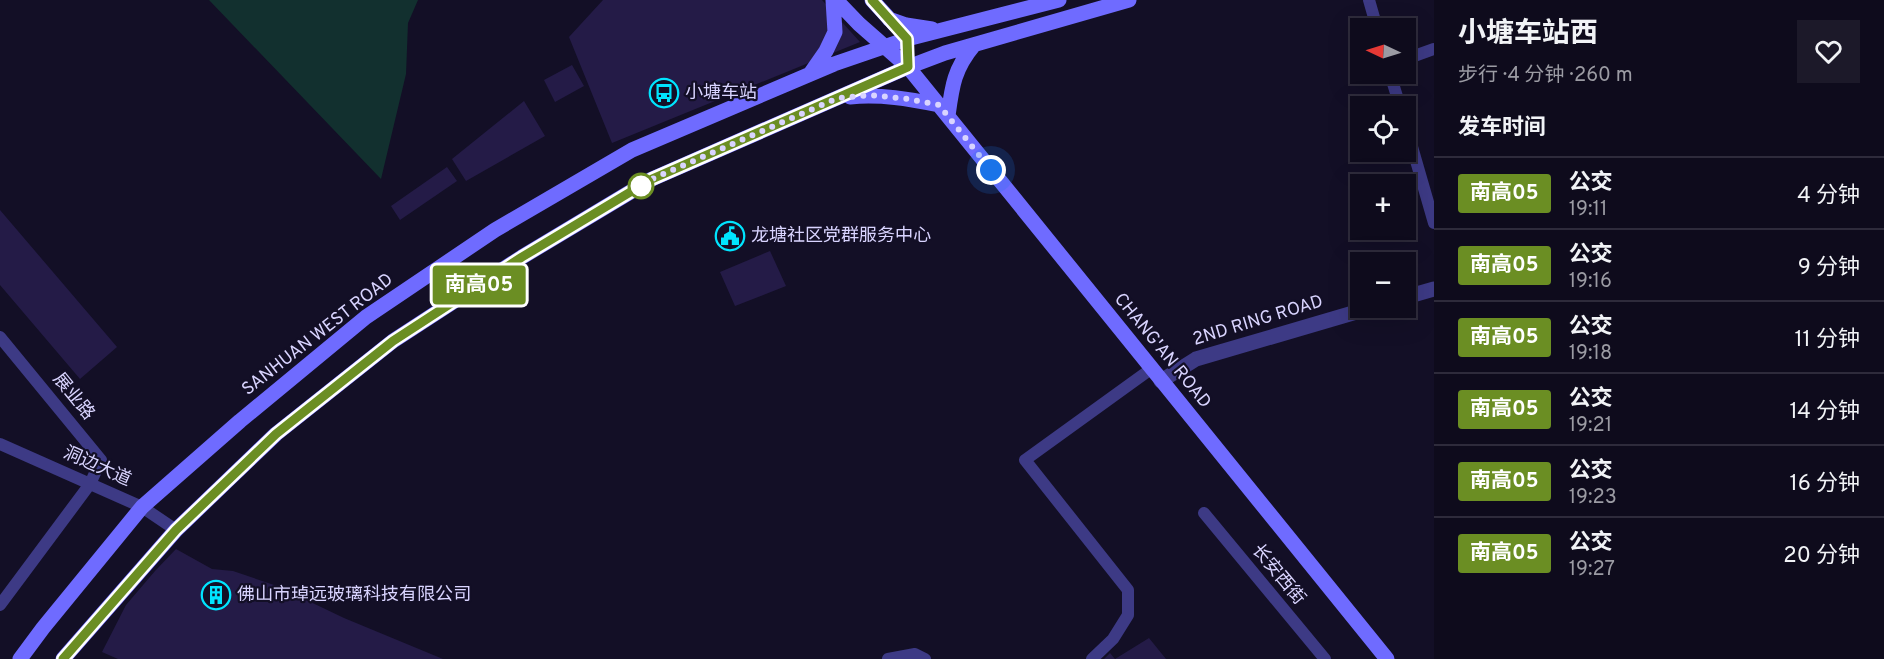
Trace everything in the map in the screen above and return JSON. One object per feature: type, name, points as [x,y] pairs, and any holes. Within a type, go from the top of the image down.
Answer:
[{"type":"main road","name":"CHANG'AN ROAD","points":[[834,0],[908,67],[1387,659]]},
{"type":"main road","points":[[810,74],[826,51],[835,32],[834,0]]},
{"type":"main road","points":[[872,0],[907,39],[908,67]]},
{"type":"main road","name":"SANHUAN WEST ROAD","points":[[20,659],[142,507],[240,421],[366,317],[495,230],[632,150],[834,64],[907,39],[1059,0]]},
{"type":"main road","points":[[63,659],[176,530],[276,434],[393,341],[522,257],[652,179],[908,67],[945,53],[1129,0]]},
{"type":"main road","points":[[889,19],[925,29],[947,29]]},
{"type":"main road","points":[[838,98],[870,95],[908,99],[943,111],[958,68],[974,45]]},
{"type":"street","points":[[1369,0],[1374,18]]},
{"type":"street","points":[[1416,55],[1434,49]]},
{"type":"street","points":[[1416,161],[1434,223]]},
{"type":"street","points":[[1416,294],[1434,289]]},
{"type":"street","name":"2ND RING ROAD","points":[[1156,375],[1196,359],[1350,314]]},
{"type":"street","name":"展业路","points":[[0,337],[101,460],[90,484]]},
{"type":"street","points":[[1092,659],[1113,639],[1128,615],[1128,590],[1025,460],[1156,375]]},
{"type":"street","name":"洞边大道","points":[[0,444],[142,507],[176,530]]},
{"type":"street","points":[[0,605],[90,484]]},
{"type":"street","name":"长安西街","points":[[1204,513],[1325,659]]},
{"type":"street","points":[[888,659],[915,654],[925,659]]},
{"type":"green space","points":[[209,0],[418,0],[408,23],[406,74],[381,179]]},
{"type":"building","name":"小塘车站","points":[[603,0],[822,0],[860,42],[612,143],[569,37]]},
{"type":"building","points":[[572,65],[584,86],[555,102],[544,80]]},
{"type":"building","points":[[524,101],[545,136],[466,181],[452,159]]},
{"type":"building","points":[[447,167],[457,181],[400,220],[391,206]]},
{"type":"building","points":[[0,210],[117,347],[80,379],[0,285]]},
{"type":"building","points":[[770,251],[786,286],[735,306],[720,272]]},
{"type":"building","name":"佛山市琸远玻璃科技有限公司","points":[[176,549],[212,569],[233,571],[277,586],[344,618],[443,659],[118,659],[102,652],[126,605]]},
{"type":"building","points":[[1149,638],[1166,659],[1115,659]]},
{"type":"building","points":[[1110,653],[1115,659],[1104,659]]},
{"type":"bus line","name":"南高05","points":[[63,659],[176,530],[276,434],[393,341],[522,257],[652,179],[908,67],[907,39],[872,0]]},
{"type":"place","name":"小塘车站","points":[[664,93]]},
{"type":"place","name":"龙塘社区党群服务中心","points":[[730,236]]},
{"type":"place","name":"佛山市琸远玻璃科技有限公司","points":[[216,595]]},
{"type":"route","points":[[641,186],[633,190],[652,179],[838,98],[870,95],[939,105],[991,170]]}]
